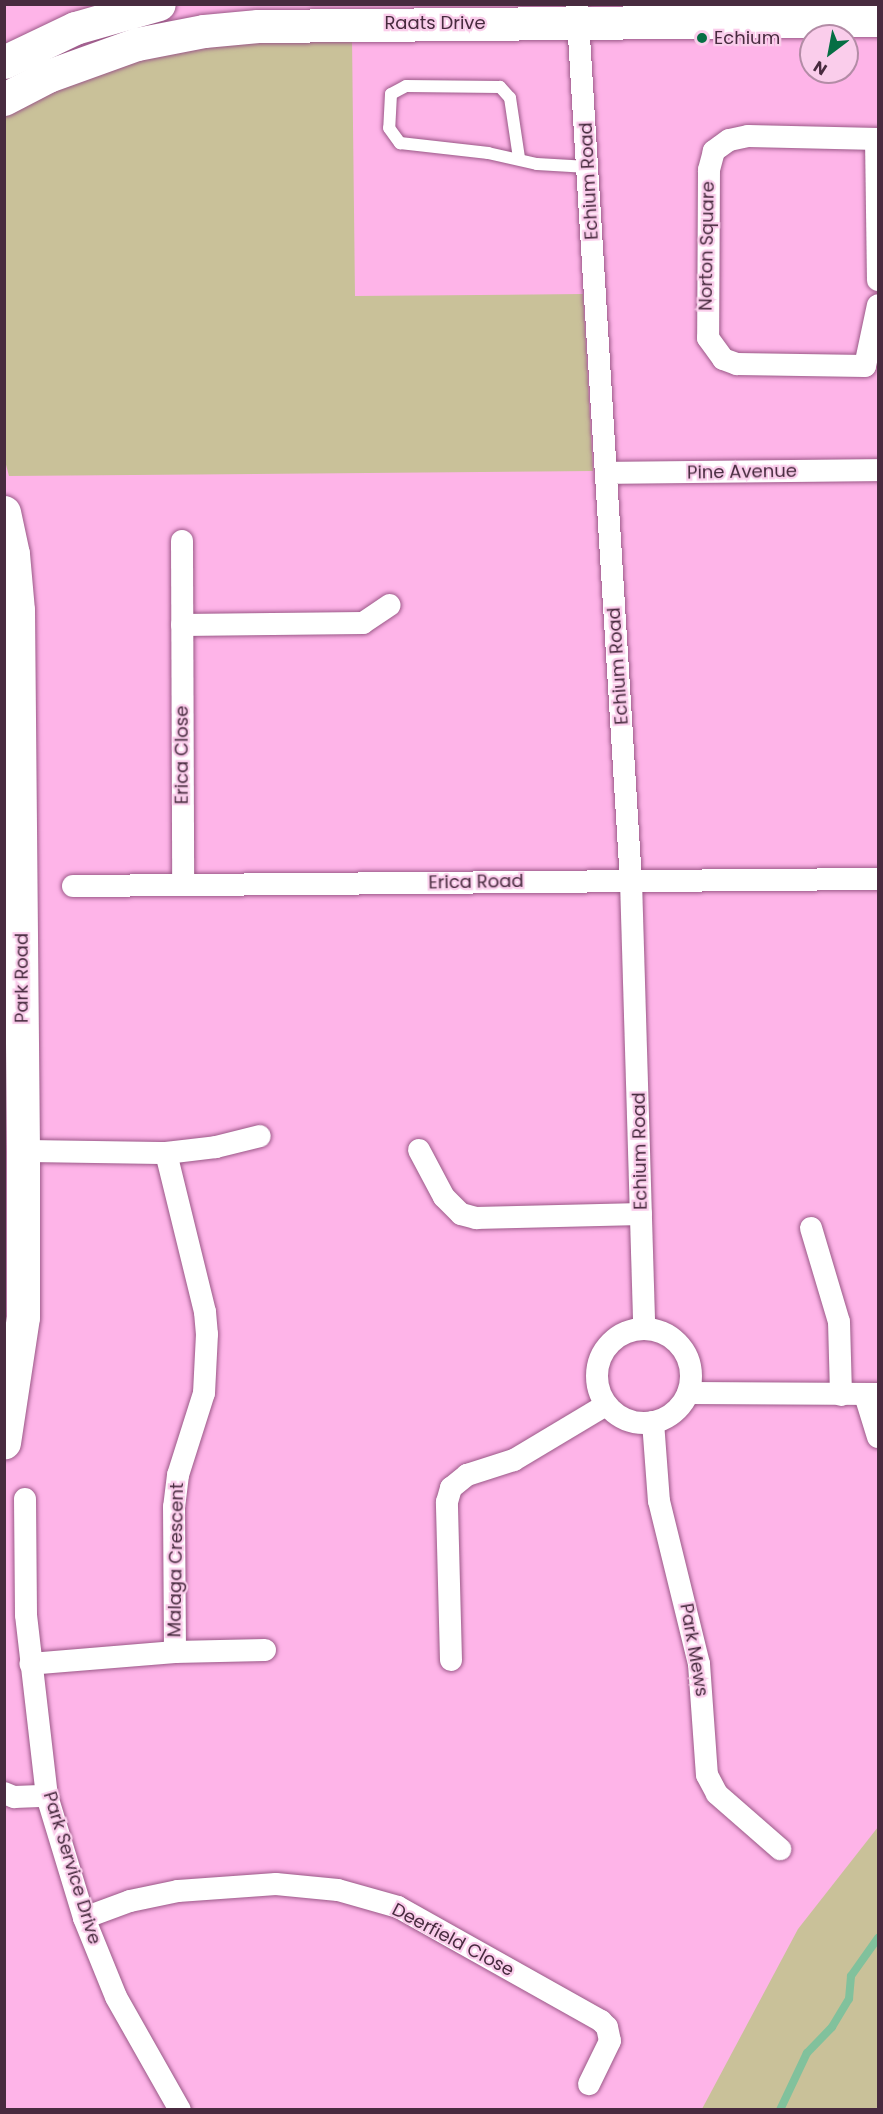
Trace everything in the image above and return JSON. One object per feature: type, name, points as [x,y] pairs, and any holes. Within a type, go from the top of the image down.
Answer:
[{"type":"street","points":[[4,62],[75,28],[159,4]]},
{"type":"street","name":"Raats Drive","points":[[4,99],[48,76],[108,54],[165,37],[204,31],[303,24],[577,14],[879,20]]},
{"type":"street","name":"Echium Road","points":[[577,14],[631,881],[644,1328]]},
{"type":"street","name":"Norton Square","points":[[879,280],[877,139],[748,136],[721,144],[714,151],[709,170],[705,321],[713,349],[723,359],[748,366],[872,366],[879,305]]},
{"type":"street","name":"Pine Avenue","points":[[606,473],[879,470]]},
{"type":"street","name":"Park Road","points":[[4,512],[14,554],[18,610],[13,886],[17,1142],[23,1317],[4,1443]]},
{"type":"street","name":"Erica Close","points":[[182,541],[183,885]]},
{"type":"street","points":[[182,625],[363,623],[390,605]]},
{"type":"street","name":"Erica Road","points":[[73,886],[879,879]]},
{"type":"street","points":[[17,1142],[166,1153],[192,1152],[260,1136]]},
{"type":"street","points":[[419,1150],[444,1197],[461,1214],[476,1218],[641,1214]]},
{"type":"street","name":"Malaga Crescent","points":[[166,1153],[205,1312],[207,1334],[204,1393],[178,1475],[175,1496],[175,1652]]},
{"type":"street","points":[[811,1228],[840,1322],[841,1395]]},
{"type":"street","points":[[644,1328],[672,1338],[683,1349],[692,1378],[688,1393],[673,1413],[652,1422],[633,1422],[606,1406],[597,1385],[598,1362],[615,1337],[644,1328]]},
{"type":"street","points":[[688,1393],[872,1394],[879,1437]]},
{"type":"street","points":[[451,1660],[447,1502],[451,1488],[467,1475],[514,1460],[606,1406]]},
{"type":"street","name":"Park Mews","points":[[652,1422],[659,1501],[699,1664],[707,1775],[717,1794],[780,1850]]},
{"type":"street","name":"Park Service Drive","points":[[25,1499],[30,1665],[47,1796],[84,1918],[116,1996],[180,2109]]},
{"type":"street","name":"Malaga Crescent","points":[[30,1665],[175,1652],[265,1650]]},
{"type":"street","points":[[4,1793],[14,1797],[47,1796]]},
{"type":"street","name":"Deerfield Close","points":[[84,1918],[130,1901],[178,1891],[276,1884],[338,1890],[399,1907],[607,2027],[608,2048],[589,2084]]},
{"type":"lane","points":[[519,158],[510,98],[500,87],[406,86],[391,94],[389,128],[400,143],[519,158],[537,164],[588,167]]},
{"type":"shaded area","points":[[352,38],[355,296],[583,294],[593,471],[9,476],[5,461],[5,115],[50,91],[135,60],[254,40]]},
{"type":"shaded area","points":[[878,1827],[878,2109],[702,2109],[798,1929]]},
{"type":"waterway","points":[[780,2110],[807,2053],[832,2027],[849,1999],[851,1976],[878,1938]]},
{"type":"place","name":"Echium","points":[[702,38]]}]
